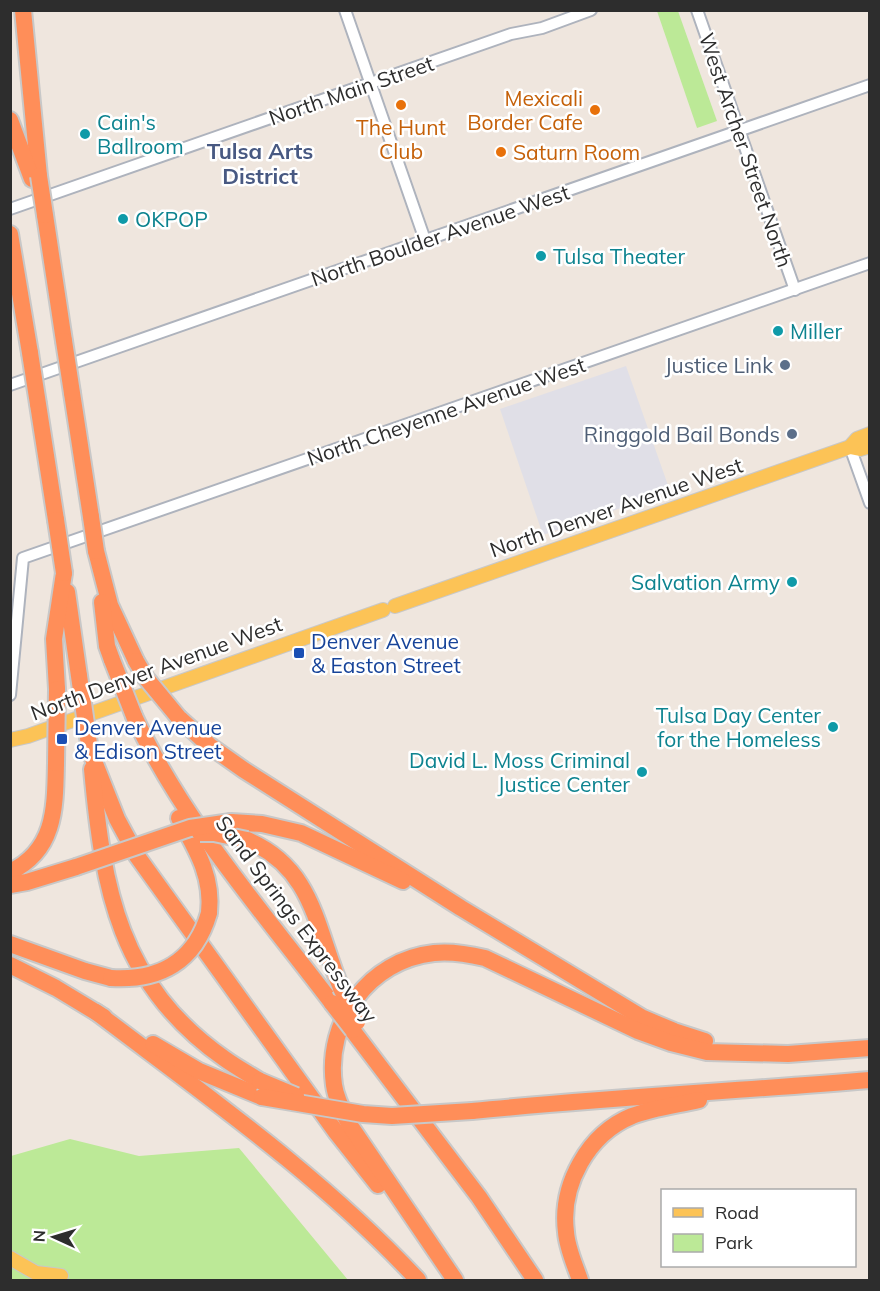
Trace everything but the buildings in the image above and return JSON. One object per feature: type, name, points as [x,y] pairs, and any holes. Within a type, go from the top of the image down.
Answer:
[{"type":"highway","points":[[23,10],[36,178],[45,215],[96,551],[110,605],[146,678],[179,718],[227,759],[534,953],[643,1018],[708,1042],[768,1054]]},
{"type":"highway","points":[[10,120],[36,178]]},
{"type":"highway","points":[[12,241],[64,573],[106,882],[118,921],[133,955],[156,991],[181,1022],[261,1089]]},
{"type":"highway","name":"Sand Springs Expressway","points":[[96,551],[107,646],[134,716],[153,755],[193,820],[337,995],[372,1055],[480,1197],[535,1281]]},
{"type":"highway","points":[[10,872],[30,859],[45,840],[54,814],[57,689],[54,639],[64,573]]},
{"type":"highway","points":[[16,946],[111,978],[137,978],[152,976],[175,964],[195,945],[204,928],[209,914],[210,888],[203,864],[150,766],[134,716]]},
{"type":"highway","points":[[90,751],[117,819],[157,886],[336,1132],[454,1281]]},
{"type":"highway","points":[[19,884],[190,828],[231,822],[262,824],[301,833],[461,908]]},
{"type":"highway","points":[[163,838],[214,833],[247,840],[279,859],[294,873],[305,890],[337,995]]},
{"type":"highway","points":[[454,1281],[349,1124],[338,1100],[333,1069],[337,1035],[346,1010],[363,988],[391,966],[419,956],[447,952],[471,954],[485,958],[638,1030],[671,1043],[707,1052],[768,1054],[870,1048]]},
{"type":"highway","points":[[14,967],[199,1071],[363,1114],[392,1116],[472,1111],[870,1080]]},
{"type":"highway","points":[[96,1012],[242,1122],[316,1182],[361,1223],[418,1281]]},
{"type":"highway","points":[[580,1281],[568,1245],[565,1221],[570,1189],[579,1166],[591,1146],[613,1127],[633,1116],[738,1091]]},
{"type":"main road","name":"North Denver Avenue West","points":[[10,740],[28,736],[850,447],[857,439],[870,434]]},
{"type":"main road","name":"North Denver Avenue West","points":[[850,447],[860,449],[870,446]]},
{"type":"main road","points":[[10,1258],[36,1273],[61,1276]]},
{"type":"street","points":[[345,10],[425,240]]},
{"type":"street","name":"North Main Street","points":[[10,209],[511,34],[542,28],[591,10]]},
{"type":"street","name":"West Archer Street North","points":[[697,10],[795,290]]},
{"type":"street","name":"North Boulder Avenue West","points":[[10,385],[870,85]]},
{"type":"street","name":"North Cheyenne Avenue West","points":[[14,656],[23,558],[870,263]]},
{"type":"street","points":[[850,447],[870,503]]},
{"type":"street","points":[[10,669],[14,656]]},
{"type":"street","points":[[10,695],[14,656]]},
{"type":"shaded area","points":[[626,366],[670,491],[543,535],[500,409]]},
{"type":"green space","points":[[657,11],[678,11],[717,121],[697,128]]},
{"type":"green space","points":[[70,1139],[139,1156],[239,1148],[348,1280],[11,1280],[11,1156]]},
{"type":"place","name":"The Hunt Club","points":[[401,105]]},
{"type":"place","name":"Mexicali Border Cafe","points":[[595,110]]},
{"type":"place","name":"Cain's Ballroom","points":[[85,134]]},
{"type":"place","name":"Saturn Room","points":[[501,152]]},
{"type":"place","name":"OKPOP","points":[[123,219]]},
{"type":"place","name":"Tulsa Theater","points":[[541,256]]},
{"type":"place","name":"Miller","points":[[778,331]]},
{"type":"place","name":"Justice Link","points":[[785,365]]},
{"type":"place","name":"Ringgold Bail Bonds","points":[[792,434]]},
{"type":"place","name":"Salvation Army","points":[[792,582]]},
{"type":"place","name":"Denver Avenue & Easton Street","points":[[299,653]]},
{"type":"place","name":"Tulsa Day Center for the Homeless","points":[[833,727]]},
{"type":"place","name":"Denver Avenue & Edison Street","points":[[62,739]]},
{"type":"place","name":"David L. Moss Criminal Justice Center","points":[[642,772]]},
{"type":"district","name":"Tulsa Arts District","points":[[260,164]]}]
